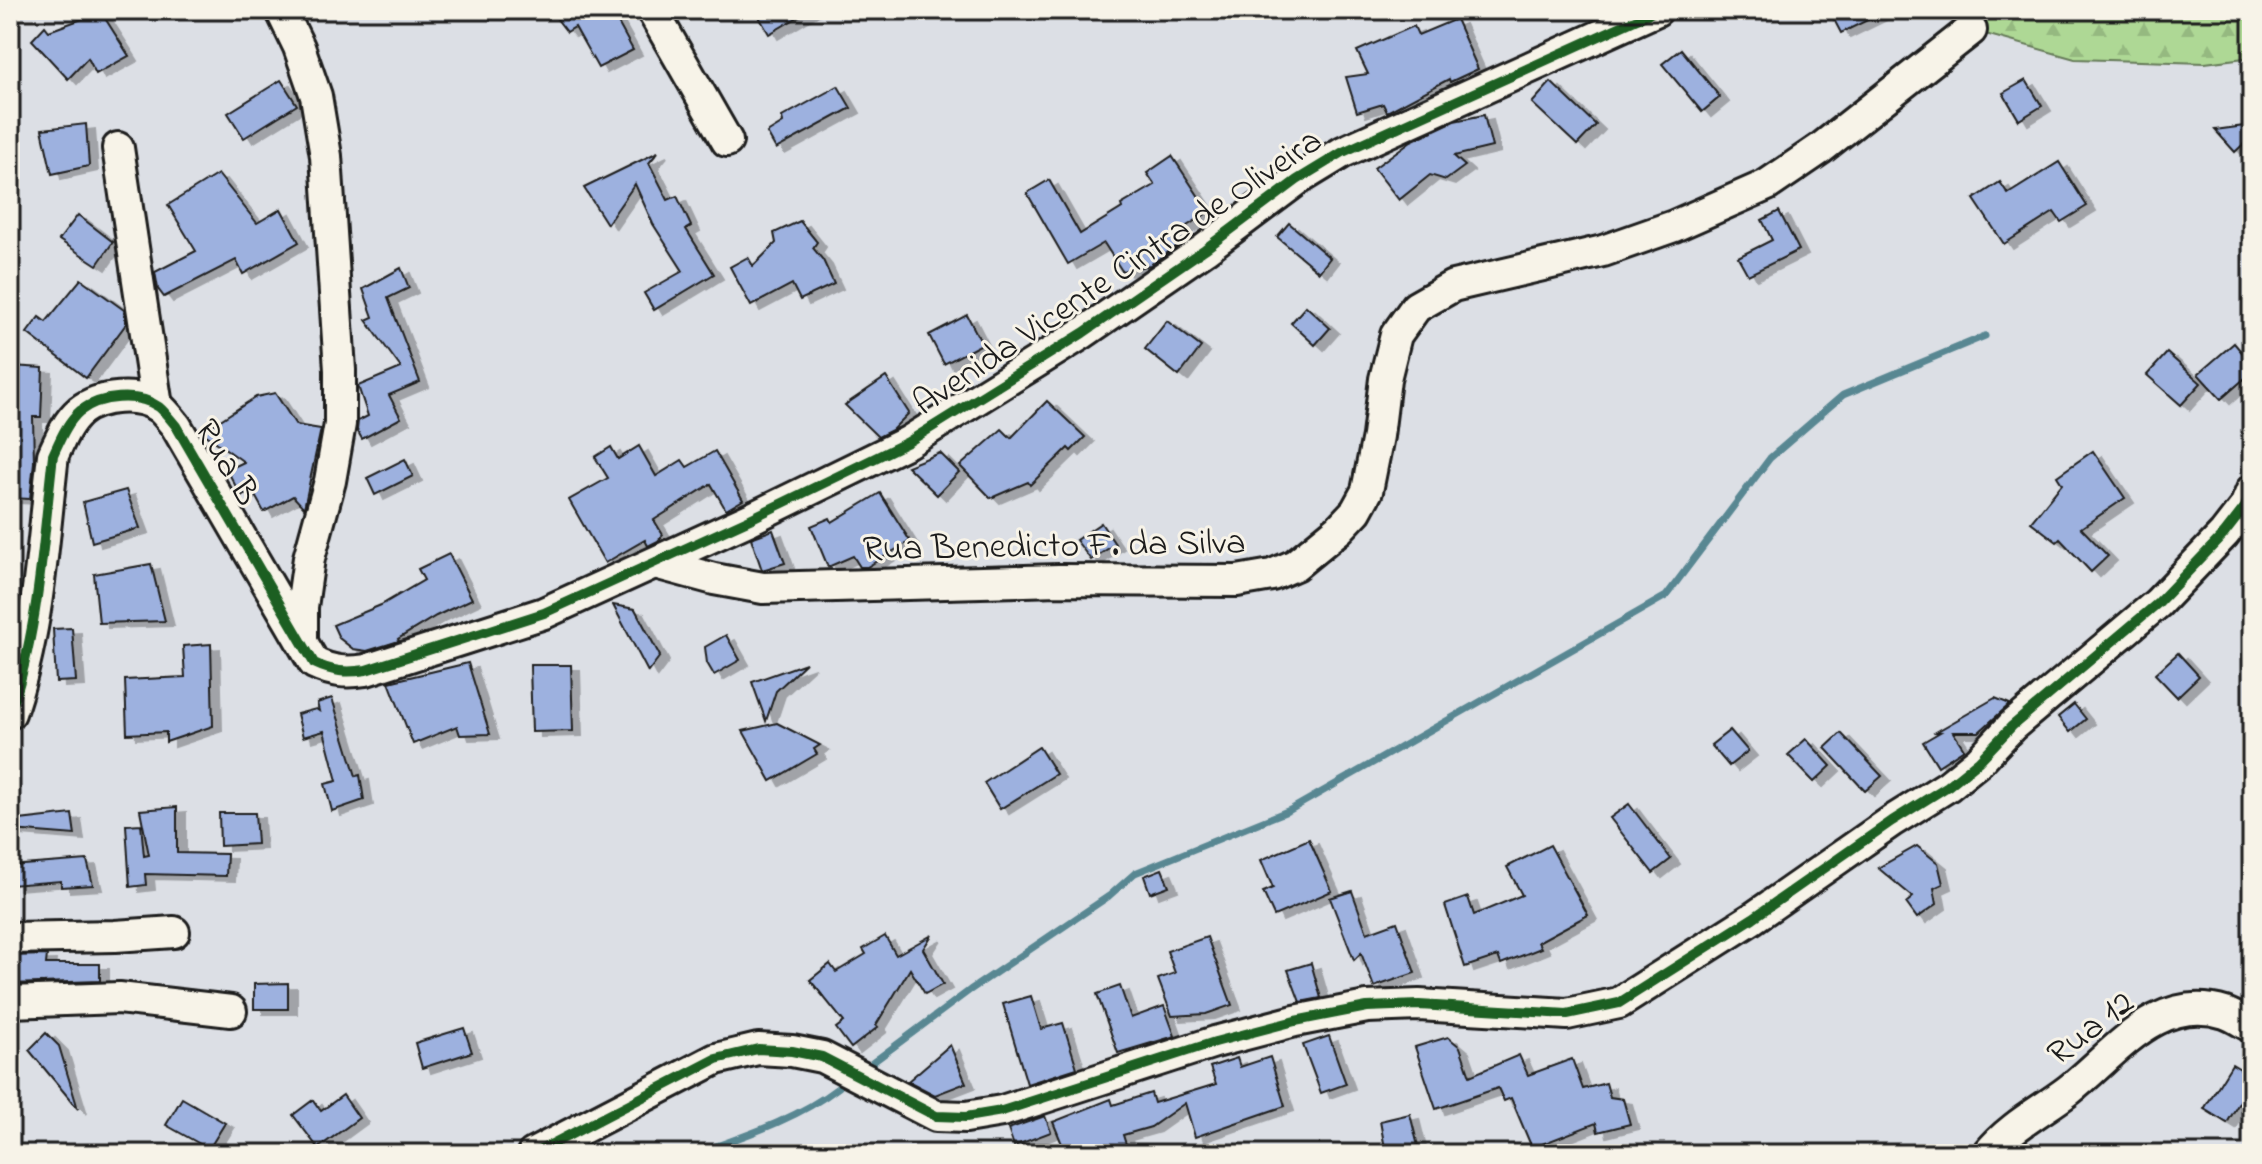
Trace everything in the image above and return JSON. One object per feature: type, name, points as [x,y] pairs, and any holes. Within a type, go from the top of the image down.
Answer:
[{"type":"street","points":[[281,10],[299,47],[316,96],[326,156],[340,370],[340,424],[330,481],[309,558],[302,607],[302,642]]},
{"type":"street","points":[[652,10],[727,141]]},
{"type":"street","name":"Avenida Vicente Cintra de Oliveira","points":[[302,642],[314,663],[329,670],[345,673],[366,670],[544,613],[655,563],[908,442],[1083,333],[1205,249],[1297,180],[1343,152],[1657,10]]},
{"type":"street","name":"Rua Benedicto F. da Silva","points":[[655,563],[763,588],[1059,580],[1237,581],[1272,575],[1295,565],[1339,529],[1356,511],[1367,491],[1385,379],[1396,335],[1416,307],[1453,286],[1603,251],[1674,226],[1767,185],[1820,149],[1971,30]]},
{"type":"street","points":[[118,148],[157,406]]},
{"type":"street","name":"Rua B","points":[[10,713],[20,685],[31,632],[53,455],[79,412],[95,402],[136,399],[157,406],[176,426],[302,642]]},
{"type":"street","points":[[533,1154],[716,1059],[758,1049],[822,1057],[936,1116],[966,1117],[1002,1111],[1215,1042],[1295,1021],[1367,1007],[1419,1005],[1567,1014],[1619,1003],[1753,918],[1892,821],[1948,786],[1979,761],[2012,726],[2158,603],[2224,534],[2245,507],[2252,490]]},
{"type":"street","points":[[10,938],[174,932]]},
{"type":"street","points":[[10,1002],[119,998],[231,1011]]},
{"type":"street","name":"Rua 12","points":[[1988,1154],[2009,1133],[2070,1089],[2135,1032],[2163,1015],[2191,1008],[2226,1013],[2252,1027]]},
{"type":"green space","points":[[1972,10],[2252,10],[2252,57],[2205,63],[2075,59],[1971,30]]},
{"type":"building","points":[[550,10],[611,10],[633,50],[598,68],[575,27],[567,32]]},
{"type":"building","points":[[755,10],[810,10],[769,34]]},
{"type":"building","points":[[1829,10],[1888,10],[1841,33]]},
{"type":"building","points":[[101,12],[129,56],[96,74],[88,58],[68,79],[32,40],[45,26],[49,31]]},
{"type":"building","points":[[1456,19],[1478,69],[1450,82],[1449,79],[1387,112],[1383,104],[1357,112],[1346,77],[1368,74],[1357,51],[1414,26],[1418,35]]},
{"type":"building","points":[[1681,49],[1720,97],[1702,112],[1662,64]]},
{"type":"building","points":[[281,80],[297,105],[244,138],[228,113]]},
{"type":"building","points":[[2026,80],[2042,106],[2019,120],[2003,93]]},
{"type":"building","points":[[1551,82],[1596,125],[1577,145],[1532,103]]},
{"type":"building","points":[[838,86],[851,108],[776,149],[767,133],[783,123],[782,117]]},
{"type":"building","points":[[1484,115],[1492,147],[1454,156],[1465,166],[1446,180],[1430,175],[1399,200],[1374,168],[1411,141],[1454,121]]},
{"type":"building","points":[[86,124],[89,166],[52,174],[42,129]]},
{"type":"building","points":[[2252,125],[2252,136],[2235,152],[2215,130]]},
{"type":"building","points":[[658,152],[649,163],[668,200],[677,196],[691,226],[686,229],[714,274],[654,310],[644,293],[683,271],[653,224],[635,184],[607,224],[584,188]]},
{"type":"building","points":[[1172,156],[1209,212],[1171,236],[1177,246],[1150,265],[1122,271],[1104,243],[1068,264],[1027,193],[1049,180],[1080,234],[1155,185],[1147,173]]},
{"type":"building","points":[[2059,162],[2087,206],[2061,222],[2054,212],[2004,244],[1974,199],[2000,182],[2008,194]]},
{"type":"building","points":[[218,174],[257,223],[281,209],[299,242],[243,274],[236,260],[164,297],[158,289],[155,272],[196,251],[168,205]]},
{"type":"building","points":[[1779,211],[1799,250],[1748,275],[1738,257],[1772,240],[1762,220]]},
{"type":"building","points":[[78,215],[113,242],[97,265],[59,240]]},
{"type":"building","points":[[800,221],[817,242],[813,248],[823,260],[834,284],[800,300],[792,284],[751,306],[730,267],[748,257],[753,266],[776,243],[774,233]]},
{"type":"building","points":[[1289,223],[1330,258],[1319,272],[1277,237]]},
{"type":"building","points":[[401,268],[409,288],[388,298],[420,382],[389,395],[401,418],[362,439],[357,430],[358,421],[368,416],[358,386],[401,368],[366,320],[373,317],[363,289]]},
{"type":"building","points":[[81,279],[124,310],[126,324],[86,378],[27,333],[39,317],[46,322]]},
{"type":"building","points":[[1306,306],[1330,328],[1315,345],[1291,323]]},
{"type":"building","points":[[967,315],[982,344],[944,364],[929,335]]},
{"type":"building","points":[[1167,321],[1201,347],[1179,376],[1145,349]]},
{"type":"building","points":[[2234,343],[2252,364],[2252,372],[2221,399],[2198,374]]},
{"type":"building","points":[[2167,353],[2201,383],[2181,405],[2147,375]]},
{"type":"building","points":[[12,366],[43,368],[41,417],[33,417],[34,462],[30,499],[10,498]]},
{"type":"building","points":[[886,377],[909,413],[892,430],[878,437],[845,405]]},
{"type":"building","points":[[275,393],[296,425],[321,429],[304,508],[293,496],[264,512],[252,490],[241,496],[227,470],[244,462],[202,432],[256,397]]},
{"type":"building","points":[[1047,401],[1085,437],[1071,451],[1068,448],[1030,485],[1028,482],[991,498],[960,466],[1002,429],[1011,438]]},
{"type":"building","points":[[639,446],[656,476],[682,460],[687,467],[715,451],[743,500],[726,510],[711,484],[654,520],[663,535],[658,541],[648,546],[645,540],[605,563],[569,500],[608,478],[595,457],[611,447],[618,459]]},
{"type":"building","points":[[2093,451],[2125,498],[2081,528],[2108,556],[2091,572],[2060,539],[2057,542],[2031,522],[2062,484],[2057,476]]},
{"type":"building","points":[[940,453],[959,472],[937,495],[907,466]]},
{"type":"building","points":[[405,459],[413,476],[375,495],[367,478]]},
{"type":"building","points":[[126,490],[140,528],[92,542],[83,502]]},
{"type":"building","points":[[880,493],[910,541],[867,567],[860,567],[853,556],[828,567],[811,526],[830,518],[832,522]]},
{"type":"building","points":[[1101,523],[1115,544],[1091,560],[1076,540]]},
{"type":"building","points":[[773,530],[785,563],[762,570],[751,538]]},
{"type":"building","points":[[449,554],[472,599],[436,616],[399,641],[367,651],[353,649],[339,638],[333,625],[381,605],[424,580],[418,569]]},
{"type":"building","points":[[151,564],[165,621],[99,623],[94,574]]},
{"type":"building","points":[[613,605],[635,609],[660,656],[648,672]]},
{"type":"building","points":[[72,628],[76,681],[56,682],[53,629]]},
{"type":"building","points":[[726,635],[740,660],[714,675],[707,663],[705,647]]},
{"type":"building","points":[[211,644],[213,726],[166,742],[166,732],[127,734],[125,680],[185,677],[183,646]]},
{"type":"building","points":[[2178,653],[2199,676],[2177,697],[2155,674]]},
{"type":"building","points":[[468,663],[490,734],[460,735],[457,726],[413,744],[389,682]]},
{"type":"building","points":[[806,663],[776,691],[766,721],[752,682]]},
{"type":"building","points":[[530,665],[571,665],[573,731],[532,732]]},
{"type":"building","points":[[332,698],[356,776],[360,775],[364,800],[332,811],[325,784],[337,781],[324,731],[303,737],[297,714],[319,711],[317,703]]},
{"type":"building","points":[[1995,698],[2010,704],[1979,732],[1953,732],[1964,749],[1938,766],[1923,742]]},
{"type":"building","points":[[2074,704],[2086,719],[2070,732],[2058,717]]},
{"type":"building","points":[[777,723],[820,745],[814,749],[817,754],[771,781],[743,731]]},
{"type":"building","points":[[1730,730],[1748,751],[1729,766],[1711,745]]},
{"type":"building","points":[[1841,733],[1882,776],[1865,791],[1825,748]]},
{"type":"building","points":[[1806,739],[1831,766],[1814,782],[1788,755]]},
{"type":"building","points":[[1039,747],[1056,774],[1000,809],[984,783]]},
{"type":"building","points":[[1629,804],[1671,859],[1653,873],[1610,818]]},
{"type":"building","points":[[177,807],[177,853],[227,854],[226,876],[145,874],[146,885],[130,887],[126,825],[141,824],[144,856],[149,855],[140,810]]},
{"type":"building","points":[[219,813],[255,813],[257,844],[220,846]]},
{"type":"building","points":[[72,814],[75,835],[12,830],[11,821]]},
{"type":"building","points":[[1309,839],[1332,891],[1274,916],[1263,892],[1273,888],[1261,860]]},
{"type":"building","points":[[1550,845],[1588,915],[1538,942],[1541,948],[1501,964],[1498,956],[1465,967],[1445,905],[1468,897],[1474,915],[1522,895],[1507,867]]},
{"type":"building","points":[[1917,846],[1938,863],[1943,884],[1934,888],[1937,904],[1917,918],[1906,903],[1913,897],[1878,868]]},
{"type":"building","points":[[87,860],[93,885],[61,887],[61,881],[10,885],[10,866]]},
{"type":"building","points":[[1162,869],[1169,886],[1150,893],[1144,876]]},
{"type":"building","points":[[1352,891],[1367,933],[1397,922],[1415,973],[1374,987],[1361,953],[1354,960],[1330,898]]},
{"type":"building","points":[[932,935],[923,949],[943,984],[925,994],[910,969],[876,1025],[878,1027],[851,1048],[836,1028],[844,1022],[810,980],[830,964],[836,972],[866,954],[863,949],[885,936],[896,955]]},
{"type":"building","points":[[1207,937],[1232,1005],[1206,1014],[1172,1016],[1158,979],[1175,973],[1167,951]]},
{"type":"building","points":[[47,955],[46,964],[100,964],[100,981],[10,984],[10,956]]},
{"type":"building","points":[[1311,963],[1321,998],[1300,1002],[1288,970]]},
{"type":"building","points":[[288,983],[288,1009],[254,1009],[254,984]]},
{"type":"building","points":[[1120,986],[1131,1018],[1164,1006],[1175,1036],[1118,1053],[1097,994]]},
{"type":"building","points":[[1031,996],[1041,1029],[1063,1023],[1077,1068],[1027,1084],[1003,1004]]},
{"type":"building","points":[[464,1028],[472,1052],[422,1068],[415,1043]]},
{"type":"building","points":[[46,1033],[59,1046],[78,1109],[29,1050]]},
{"type":"building","points":[[1329,1036],[1346,1084],[1321,1093],[1303,1045]]},
{"type":"building","points":[[1448,1037],[1460,1047],[1470,1076],[1519,1055],[1528,1075],[1572,1059],[1583,1089],[1606,1083],[1610,1097],[1623,1099],[1630,1124],[1598,1132],[1596,1123],[1532,1148],[1511,1098],[1504,1101],[1498,1088],[1436,1109],[1415,1047]]},
{"type":"building","points":[[950,1045],[966,1083],[935,1095],[908,1081]]},
{"type":"building","points":[[1270,1057],[1285,1106],[1195,1137],[1185,1103],[1151,1127],[1123,1135],[1129,1154],[1066,1154],[1053,1122],[1111,1099],[1113,1105],[1151,1093],[1154,1103],[1216,1084],[1210,1067],[1237,1058],[1240,1067]]},
{"type":"building","points":[[2232,1064],[2252,1076],[2252,1081],[2227,1123],[2204,1109]]},
{"type":"building","points":[[343,1095],[359,1118],[318,1148],[293,1115],[313,1100],[321,1111]]},
{"type":"building","points":[[182,1098],[225,1123],[209,1149],[166,1125]]},
{"type":"building","points":[[1410,1114],[1420,1154],[1386,1154],[1380,1121]]},
{"type":"building","points":[[1045,1116],[1051,1132],[1014,1146],[1008,1129]]},
{"type":"waterway","points":[[872,1063],[970,990],[1109,896],[1135,873],[1290,810],[1666,596],[1770,458],[1843,395],[1985,336]]},
{"type":"waterway","points":[[694,1154],[787,1118],[839,1087]]},
{"type":"cycle path","points":[[10,713],[34,618],[53,455],[71,420],[97,402],[119,398],[140,399],[161,409],[176,426],[314,663],[340,671],[366,670],[544,613],[750,519],[908,442],[1083,333],[1205,249],[1297,180],[1343,152],[1657,10]]},
{"type":"cycle path","points":[[533,1154],[716,1059],[758,1049],[822,1057],[936,1116],[966,1117],[1002,1111],[1215,1042],[1295,1021],[1367,1007],[1419,1005],[1567,1014],[1619,1003],[1753,918],[1892,821],[1948,786],[1979,761],[2012,726],[2158,603],[2224,534],[2245,507],[2252,490]]}]
